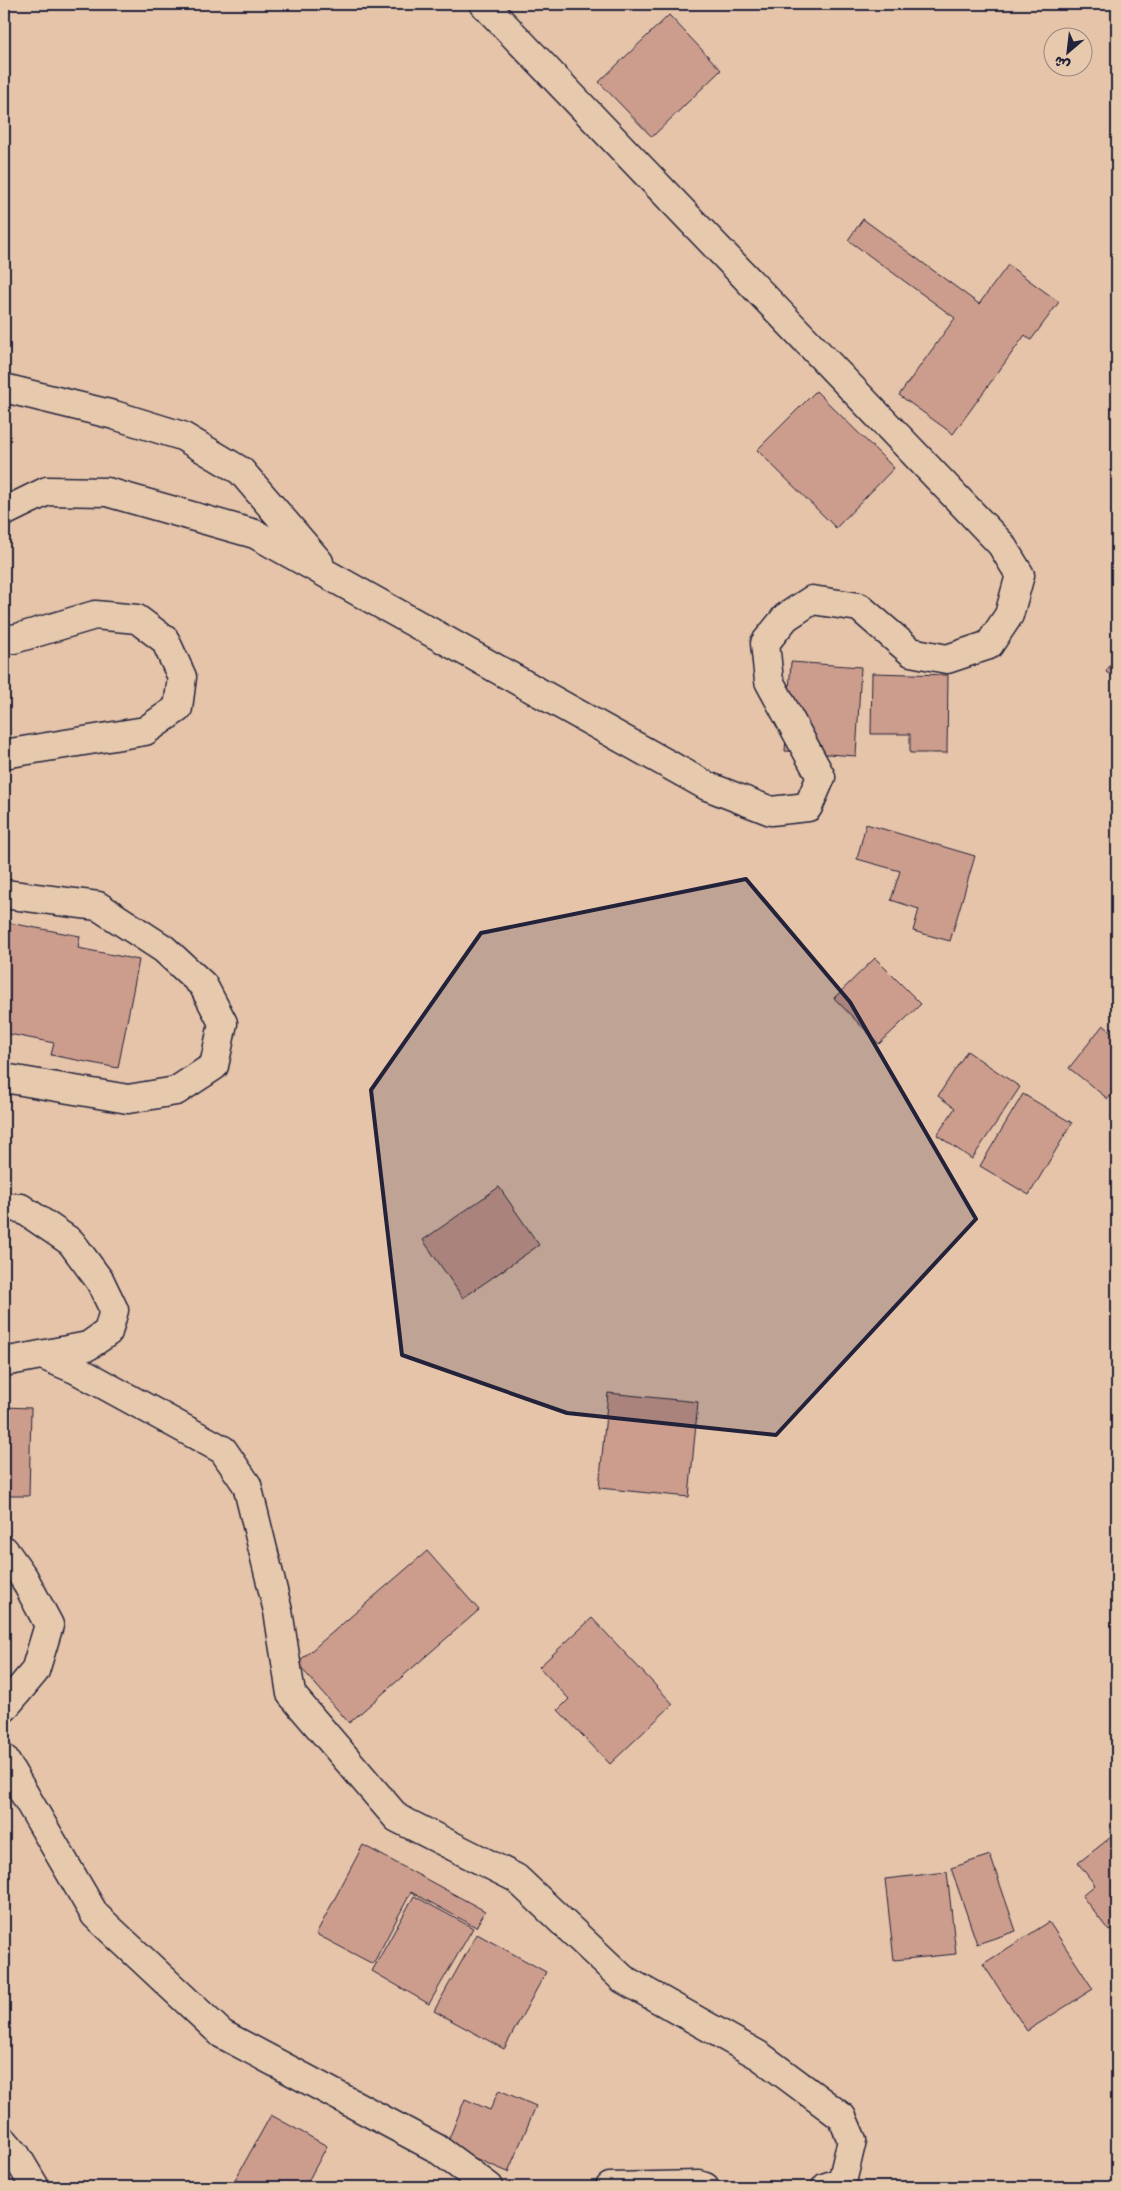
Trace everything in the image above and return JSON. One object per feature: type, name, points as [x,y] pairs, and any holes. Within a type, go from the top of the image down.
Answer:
[{"type":"street","points":[[4,512],[47,491],[107,492],[255,534],[707,786],[771,811],[808,807],[821,777],[769,681],[766,643],[786,617],[812,600],[859,607],[911,652],[947,659],[989,645],[1009,615],[1020,575],[1001,544],[484,4]]},
{"type":"street","points":[[4,388],[114,415],[182,436],[241,471],[332,577]]},
{"type":"street","points":[[4,638],[14,639],[95,615],[137,619],[165,640],[182,677],[178,708],[145,731],[4,754]]},
{"type":"street","points":[[4,894],[98,906],[164,949],[204,985],[223,1023],[214,1066],[176,1091],[128,1098],[4,1078]]},
{"type":"street","points":[[4,1207],[21,1208],[71,1242],[100,1281],[114,1310],[108,1332],[88,1346],[4,1362]]},
{"type":"street","points":[[42,1355],[75,1369],[223,1450],[247,1485],[278,1611],[290,1694],[397,1818],[516,1878],[623,1979],[760,2056],[842,2117],[852,2140],[842,2182],[826,2187]]},
{"type":"street","points":[[4,1550],[24,1578],[49,1625],[35,1671],[4,1708]]},
{"type":"street","points":[[4,1759],[95,1915],[222,2034],[436,2148],[489,2187]]},
{"type":"street","points":[[4,2141],[16,2155],[35,2187]]},
{"type":"street","points":[[610,2187],[639,2185],[699,2185],[705,2187]]},
{"type":"highlighted area","points":[[746,879],[850,1002],[976,1219],[776,1435],[567,1413],[402,1355],[371,1090],[481,933]]},
{"type":"building","points":[[669,15],[721,70],[652,137],[599,82]]},
{"type":"building","points":[[1117,55],[1117,81],[1111,79]]},
{"type":"building","points":[[863,219],[979,304],[1008,265],[1059,302],[1031,340],[1025,335],[953,434],[899,395],[955,318],[848,240]]},
{"type":"building","points":[[816,391],[894,468],[836,528],[757,450]]},
{"type":"building","points":[[1117,654],[1117,679],[1106,672]]},
{"type":"building","points":[[791,662],[861,667],[856,756],[785,751]]},
{"type":"building","points":[[872,673],[948,675],[947,753],[910,753],[910,734],[871,734]]},
{"type":"building","points":[[866,824],[975,856],[950,941],[913,931],[919,909],[891,900],[900,871],[857,859]]},
{"type":"building","points":[[4,922],[80,936],[78,948],[139,960],[118,1068],[51,1055],[54,1043],[4,1033]]},
{"type":"building","points":[[875,958],[921,1004],[879,1044],[834,998]]},
{"type":"building","points":[[1103,1025],[1117,1036],[1117,1087],[1108,1099],[1069,1068]]},
{"type":"building","points":[[967,1051],[1020,1087],[972,1159],[937,1135],[955,1108],[938,1096]]},
{"type":"building","points":[[1023,1094],[1072,1123],[1029,1195],[980,1166]]},
{"type":"building","points":[[499,1187],[539,1245],[463,1298],[423,1240]]},
{"type":"building","points":[[608,1393],[698,1402],[689,1497],[599,1488]]},
{"type":"building","points":[[4,1407],[31,1408],[29,1496],[4,1496]]},
{"type":"building","points":[[427,1551],[479,1610],[349,1723],[297,1663]]},
{"type":"building","points":[[592,1618],[673,1704],[610,1764],[558,1710],[569,1699],[539,1667]]},
{"type":"building","points":[[1115,1834],[1117,1837],[1117,1925],[1109,1931],[1082,1896],[1095,1885],[1078,1863]]},
{"type":"building","points":[[363,1845],[485,1911],[476,1927],[411,1892],[373,1964],[316,1934]]},
{"type":"building","points":[[990,1855],[1016,1931],[977,1944],[951,1868]]},
{"type":"building","points":[[947,1872],[956,1954],[894,1960],[885,1879]]},
{"type":"building","points":[[414,1896],[473,1928],[429,2004],[372,1971]]},
{"type":"building","points":[[1049,1922],[1093,1989],[1027,2031],[983,1964]]},
{"type":"building","points":[[477,1934],[546,1972],[504,2049],[434,2011]]},
{"type":"building","points":[[499,2090],[536,2106],[508,2172],[446,2146],[465,2099],[490,2110]]},
{"type":"building","points":[[271,2115],[327,2146],[305,2187],[231,2187]]}]
